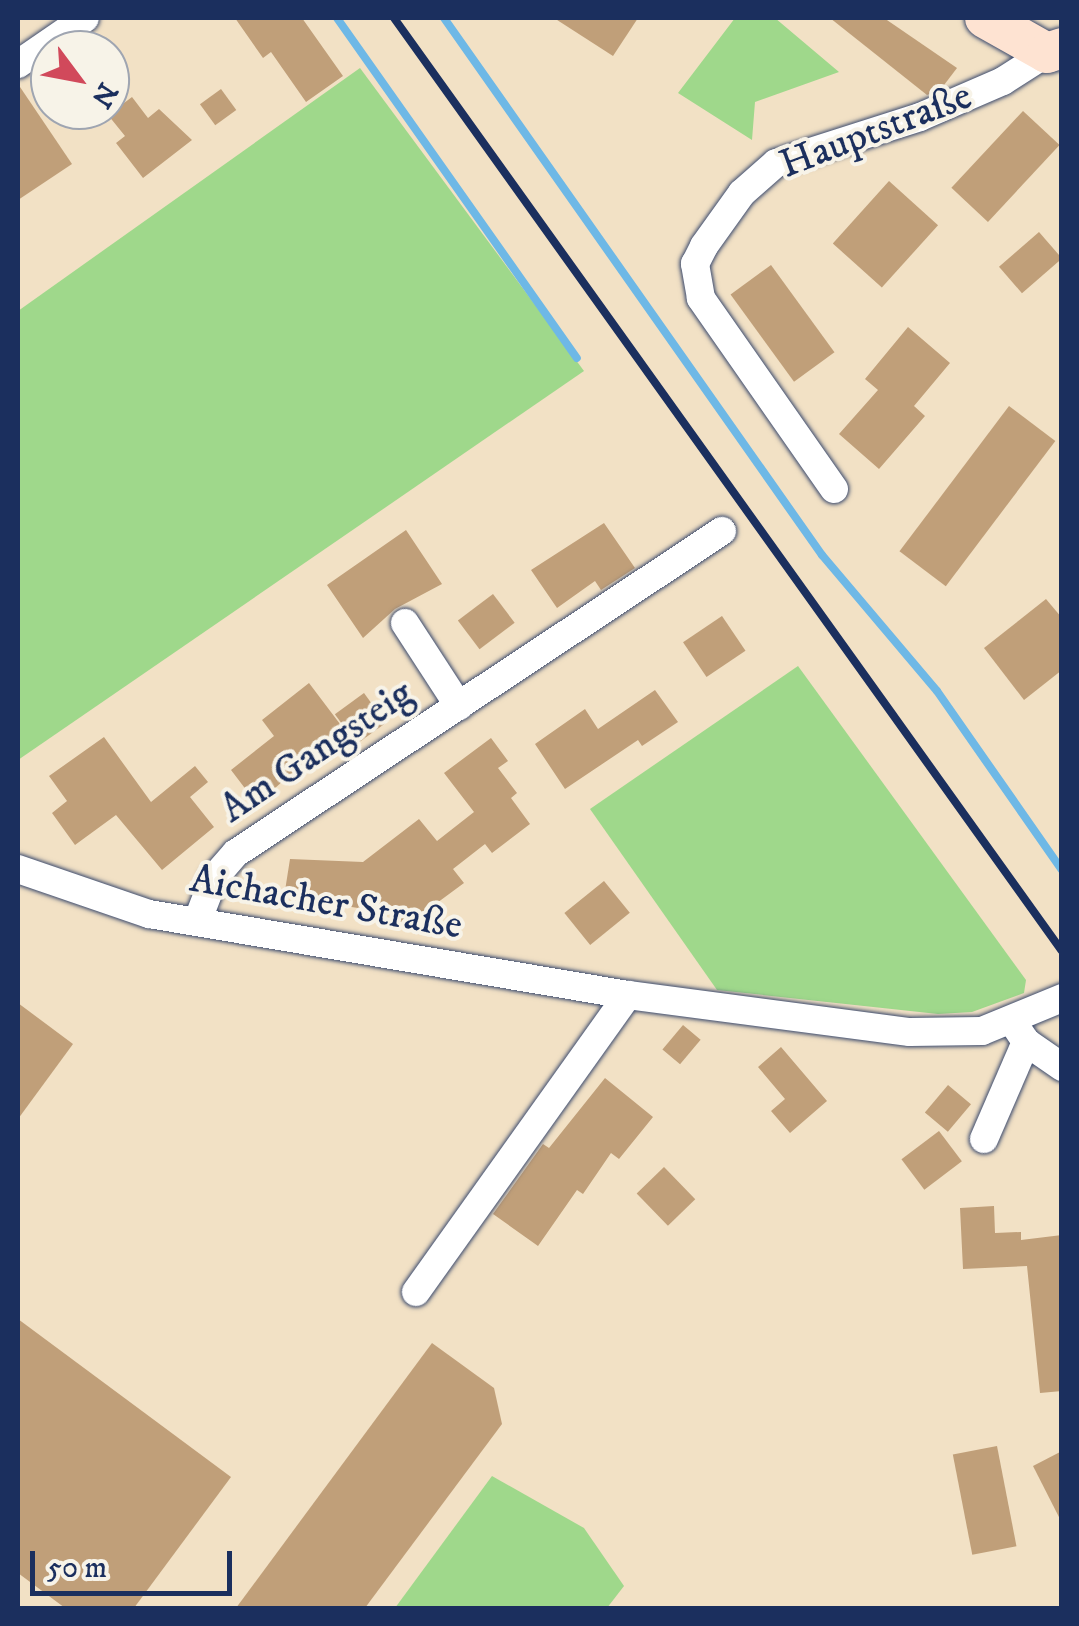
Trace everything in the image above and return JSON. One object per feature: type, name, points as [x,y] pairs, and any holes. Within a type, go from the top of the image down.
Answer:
[{"type":"main road","name":"Hauptstraße","points":[[985,18],[1054,50]]},
{"type":"street","points":[[18,64],[85,18]]},
{"type":"street","name":"Hauptstraße","points":[[834,489],[702,298],[695,264],[704,246],[742,193],[776,163],[920,117],[1003,81],[1054,50]]},
{"type":"street","name":"Am Gangsteig","points":[[197,922],[214,878],[236,854],[722,531]]},
{"type":"street","name":"Am Gangsteig","points":[[405,623],[459,706]]},
{"type":"street","name":"Aichacher Straße","points":[[18,869],[149,914],[628,996],[937,1034],[1019,1032],[1062,998]]},
{"type":"street","points":[[416,1292],[628,996]]},
{"type":"street","points":[[984,1139],[1019,1032],[1062,1068]]},
{"type":"green space","points":[[735,18],[775,18],[839,72],[755,102],[752,140],[678,93]]},
{"type":"green space","points":[[360,68],[584,371],[18,760],[18,311]]},
{"type":"green space","points":[[798,666],[1026,980],[1024,993],[972,1012],[938,1014],[717,990],[590,809]]},
{"type":"green space","points":[[492,1476],[584,1528],[624,1586],[607,1608],[395,1608]]},
{"type":"building","points":[[235,18],[302,18],[343,76],[306,102],[271,52],[263,58]]},
{"type":"building","points":[[554,18],[638,18],[613,56]]},
{"type":"building","points":[[830,18],[884,18],[957,68],[941,89],[927,95]]},
{"type":"building","points":[[18,84],[30,102],[30,130],[49,130],[72,164],[18,200]]},
{"type":"building","points":[[221,89],[236,110],[215,125],[200,104]]},
{"type":"building","points":[[130,98],[148,118],[159,109],[192,140],[143,178],[116,143],[125,136],[120,130],[130,130]]},
{"type":"building","points":[[1023,111],[1060,145],[988,222],[951,188]]},
{"type":"building","points":[[889,181],[938,225],[882,288],[833,243]]},
{"type":"building","points":[[1039,232],[1062,258],[1022,293],[999,267]]},
{"type":"building","points":[[771,265],[834,352],[794,382],[731,294]]},
{"type":"building","points":[[908,327],[950,363],[914,406],[925,416],[879,469],[839,434],[878,390],[865,379]]},
{"type":"building","points":[[1009,406],[1055,441],[946,586],[899,551]]},
{"type":"building","points":[[604,523],[635,568],[601,590],[595,581],[557,608],[531,570]]},
{"type":"building","points":[[406,530],[442,584],[395,609],[363,638],[327,585]]},
{"type":"building","points":[[493,594],[515,623],[480,649],[458,620]]},
{"type":"building","points":[[1046,599],[1062,618],[1062,670],[1024,700],[984,648]]},
{"type":"building","points":[[722,616],[745,651],[707,677],[683,642]]},
{"type":"building","points":[[309,683],[343,728],[257,804],[231,770],[274,736],[262,720]]},
{"type":"building","points":[[655,690],[678,722],[642,746],[638,740],[565,789],[535,744],[585,709],[598,729]]},
{"type":"building","points":[[364,693],[386,723],[357,744],[335,714]]},
{"type":"building","points":[[104,737],[151,802],[195,766],[208,782],[190,797],[214,827],[162,870],[116,815],[75,845],[52,813],[67,801],[49,776]]},
{"type":"building","points":[[491,738],[508,761],[498,768],[517,793],[511,798],[530,824],[492,853],[485,844],[453,869],[464,883],[403,928],[392,913],[284,897],[290,859],[363,862],[419,819],[437,841],[474,812],[444,773]]},
{"type":"building","points":[[604,881],[630,913],[590,945],[564,913]]},
{"type":"building","points":[[18,1003],[73,1044],[18,1119]]},
{"type":"building","points":[[683,1025],[701,1040],[680,1064],[662,1050]]},
{"type":"building","points":[[781,1047],[827,1101],[790,1133],[771,1111],[785,1099],[758,1067]]},
{"type":"building","points":[[605,1078],[653,1117],[619,1159],[611,1153],[583,1194],[577,1190],[538,1246],[493,1214],[543,1144],[549,1148]]},
{"type":"building","points":[[948,1085],[971,1104],[948,1132],[925,1113]]},
{"type":"building","points":[[939,1131],[962,1161],[924,1190],[901,1159]]},
{"type":"building","points":[[664,1167],[695,1199],[668,1226],[637,1193]]},
{"type":"building","points":[[994,1206],[995,1233],[1021,1232],[1021,1240],[1062,1235],[1062,1391],[1040,1393],[1027,1266],[963,1269],[960,1208]]},
{"type":"building","points":[[18,1319],[231,1477],[134,1608],[65,1608],[18,1573]]},
{"type":"building","points":[[432,1343],[494,1388],[502,1424],[365,1608],[236,1608]]},
{"type":"building","points":[[997,1446],[1016,1546],[972,1555],[953,1455]]},
{"type":"building","points":[[1062,1451],[1062,1523],[1033,1466]]},
{"type":"waterway","points":[[337,18],[577,358]]},
{"type":"waterway","points":[[444,18],[822,555],[937,691],[1062,870]]},
{"type":"railway","points":[[394,18],[1062,951]]}]
